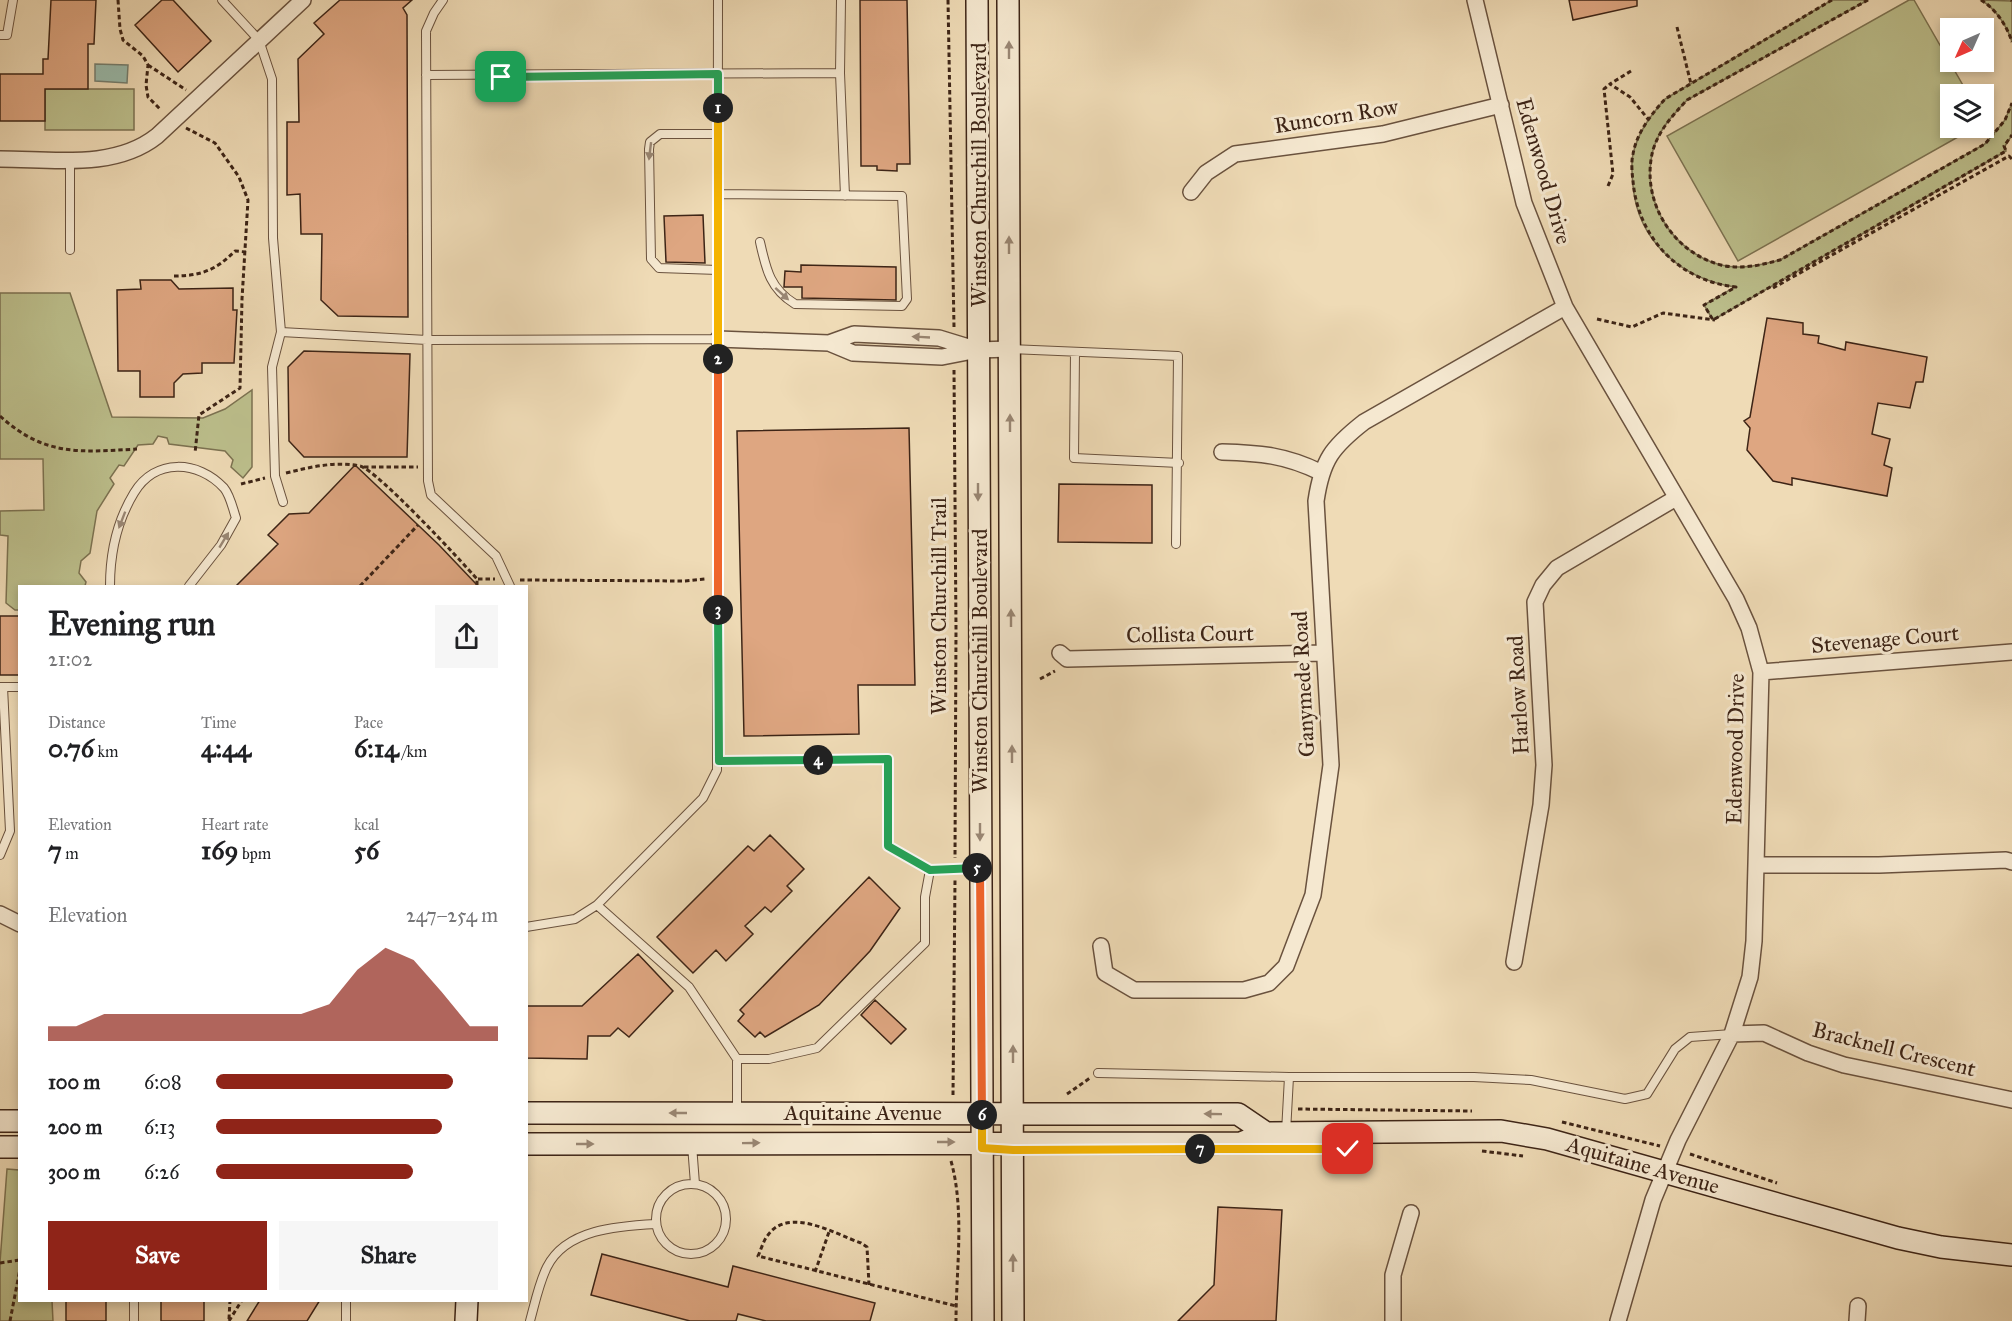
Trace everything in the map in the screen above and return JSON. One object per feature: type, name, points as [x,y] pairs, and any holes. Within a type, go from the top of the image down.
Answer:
[{"type":"main road","name":"Winston Churchill Boulevard","points":[[977,0],[983,1321]]},
{"type":"main road","name":"Winston Churchill Boulevard","points":[[1008,0],[1014,1321]]},
{"type":"main road","name":"Aquitaine Avenue","points":[[528,1113],[1238,1114],[1276,1132]]},
{"type":"main road","points":[[0,1121],[18,1122]]},
{"type":"main road","name":"Aquitaine Avenue","points":[[528,1144],[1241,1143],[1276,1132],[1501,1131],[1547,1139],[1898,1238],[1941,1247],[2012,1255]]},
{"type":"main road","points":[[0,1147],[18,1147]]},
{"type":"main road","points":[[466,1321],[467,1302]]},
{"type":"street","points":[[0,159],[70,159],[124,155],[147,144],[303,0]]},
{"type":"street","name":"Edenwood Drive","points":[[1475,0],[1524,203],[1565,307],[1736,599],[1749,628],[1761,672],[1756,865],[1750,977],[1732,1034],[1678,1140],[1653,1200],[1618,1321]]},
{"type":"street","name":"Runcorn Row","points":[[1191,192],[1206,173],[1235,154],[1383,134],[1501,105]]},
{"type":"street","name":"Ganymede Road","points":[[1101,946],[1105,973],[1134,990],[1244,990],[1269,983],[1286,966],[1313,895],[1331,765],[1316,501],[1320,472],[1346,436],[1364,422],[1565,307]]},
{"type":"street","points":[[718,339],[829,343],[853,353],[942,357],[978,350],[1010,349]]},
{"type":"street","points":[[1221,452],[1257,453],[1291,458],[1320,472]]},
{"type":"street","name":"Harlow Road","points":[[1514,962],[1541,805],[1544,765],[1535,602],[1543,585],[1557,568],[1676,498]]},
{"type":"street","name":"Stevenage Court","points":[[1761,672],[2012,652]]},
{"type":"street","name":"Collista Court","points":[[1060,653],[1067,659],[1324,653]]},
{"type":"street","points":[[1756,865],[1879,865],[2006,860],[2012,862]]},
{"type":"street","points":[[0,914],[18,923]]},
{"type":"street","name":"Bracknell Crescent","points":[[1732,1034],[1764,1033],[1808,1053],[1844,1065],[2012,1100]]},
{"type":"street","points":[[1393,1321],[1393,1275],[1411,1213]]},
{"type":"lane","points":[[0,35],[7,35],[13,0]]},
{"type":"lane","points":[[222,0],[260,40],[272,79],[273,238],[281,332],[272,368],[274,476],[284,502]]},
{"type":"lane","points":[[443,0],[426,31],[428,467],[431,495],[496,556],[508,583]]},
{"type":"lane","points":[[528,927],[575,919],[597,905],[703,798],[719,761],[718,0]]},
{"type":"lane","points":[[841,0],[840,73],[845,196]]},
{"type":"lane","points":[[426,75],[840,73]]},
{"type":"lane","points":[[718,134],[660,134],[655,137],[649,149],[649,255],[659,268],[718,270]]},
{"type":"lane","points":[[69,250],[70,159]]},
{"type":"lane","points":[[718,194],[902,196],[907,299],[902,306],[795,304],[782,296],[770,282],[760,242]]},
{"type":"lane","points":[[281,332],[427,340],[718,339]]},
{"type":"lane","points":[[1010,349],[1178,356],[1179,462],[1176,544]]},
{"type":"lane","points":[[1075,352],[1074,458],[1179,462]]},
{"type":"lane","points":[[110,585],[112,551],[120,521],[135,491],[159,468],[178,466],[199,469],[226,489],[236,518],[221,545],[190,585]]},
{"type":"lane","points":[[0,855],[10,831],[2,687],[18,687]]},
{"type":"lane","points":[[719,761],[888,759],[888,846],[930,870],[980,868]]},
{"type":"lane","points":[[737,1059],[769,1059],[817,1048],[925,943],[925,897],[930,870]]},
{"type":"lane","points":[[597,905],[689,987],[737,1059],[736,1113]]},
{"type":"lane","points":[[1098,1073],[1289,1077],[1474,1077],[1531,1080],[1624,1099],[1647,1094],[1675,1049],[1690,1037],[1732,1034]]},
{"type":"lane","points":[[1276,1132],[1289,1077]]},
{"type":"lane","points":[[692,1144],[694,1184]]},
{"type":"lane","points":[[694,1184],[706,1187],[723,1204],[726,1216],[720,1239],[701,1253],[689,1254],[667,1245],[656,1224],[659,1203],[665,1194],[674,1188],[694,1184]]},
{"type":"lane","points":[[530,1321],[547,1266],[562,1247],[609,1227],[656,1224]]},
{"type":"lane","points":[[134,1302],[134,1321]]},
{"type":"lane","points":[[346,1302],[346,1321]]},
{"type":"path","points":[[118,0],[123,40],[143,57],[148,65],[197,98]]},
{"type":"path","points":[[948,0],[954,311]]},
{"type":"path","points":[[1832,0],[1665,99],[1648,119],[1632,155],[1634,198],[1642,222],[1654,242],[1673,263],[1715,285],[1736,287],[1704,305],[1713,320],[2007,151],[2004,146],[2012,135]]},
{"type":"path","points":[[1868,0],[1687,100],[1666,122],[1653,149],[1650,179],[1656,208],[1671,234],[1694,254],[1721,265],[1751,267],[1780,260],[1984,144],[2005,120],[2012,103]]},
{"type":"path","points":[[1982,0],[2008,29],[2012,42]]},
{"type":"path","points":[[1677,27],[1691,84]]},
{"type":"path","points":[[148,65],[146,85],[148,97],[173,121],[215,143],[239,177],[248,200],[242,298],[240,388],[199,415],[195,453]]},
{"type":"path","points":[[1608,186],[1613,174],[1604,89],[1631,71]]},
{"type":"path","points":[[1610,84],[1630,97],[1648,119]]},
{"type":"path","points":[[1597,319],[1632,327],[1663,313],[1712,322],[2009,156],[2012,159]]},
{"type":"path","points":[[174,276],[208,273],[222,264],[235,251],[246,252]]},
{"type":"path","name":"Winston Churchill Trail","points":[[954,373],[955,839]]},
{"type":"path","points":[[0,416],[34,441],[63,451],[137,449]]},
{"type":"path","points":[[241,484],[325,464],[428,467]]},
{"type":"path","points":[[362,466],[435,532],[477,579],[508,583],[685,581],[718,577]]},
{"type":"path","points":[[361,585],[418,525]]},
{"type":"path","points":[[477,579],[477,585]]},
{"type":"path","points":[[1040,679],[1055,671]]},
{"type":"path","points":[[953,1086],[954,894]]},
{"type":"path","points":[[1067,1094],[1098,1073]]},
{"type":"path","points":[[1473,1150],[1526,1156]]},
{"type":"path","points":[[951,1161],[955,1174],[957,1218],[956,1321]]},
{"type":"path","points":[[869,1286],[867,1247],[801,1222],[789,1222],[776,1227],[767,1235],[758,1256],[869,1286],[956,1306]]},
{"type":"path","points":[[815,1272],[829,1232]]},
{"type":"path","points":[[0,1263],[18,1260]]},
{"type":"path","points":[[10,1321],[18,1279]]},
{"type":"path","points":[[230,1302],[229,1321],[241,1302]]},
{"type":"green space","points":[[1832,0],[1868,0],[1687,100],[1659,135],[1653,150],[1650,168],[1651,187],[1663,221],[1687,248],[1721,265],[1736,267],[1780,260],[1985,144],[1990,138],[1994,138],[1994,133],[2005,120],[2012,103],[2012,135],[2005,146],[2006,151],[1713,320],[1704,305],[1735,287],[1697,276],[1666,255],[1653,240],[1637,206],[1632,170],[1635,146],[1646,124],[1665,99]]},
{"type":"green space","points":[[1909,0],[1914,0],[1940,45],[1940,72],[1955,72],[1962,84],[1940,84],[1940,138],[1956,138],[1738,261],[1667,136]]},
{"type":"green space","points":[[1981,0],[2012,1],[2012,42],[2000,18]]},
{"type":"green space","points":[[45,89],[134,89],[134,130],[45,130]]},
{"type":"green space","points":[[0,293],[70,293],[112,417],[203,418],[225,409],[252,390],[252,467],[243,478],[231,467],[233,460],[225,451],[169,444],[167,438],[158,436],[153,444],[138,445],[124,466],[119,465],[110,478],[114,484],[97,511],[90,553],[81,561],[79,573],[86,582],[85,585],[18,585],[18,610],[6,603],[8,536],[0,535],[0,511],[44,510],[43,459],[0,459]]},
{"type":"green space","points":[[7,1169],[18,1170],[18,1302],[52,1302],[53,1321],[0,1321],[0,1262]]},
{"type":"shaded area","points":[[95,64],[128,65],[127,83],[95,81]]},
{"type":"building","points":[[51,0],[96,0],[94,44],[88,44],[88,89],[45,89],[45,121],[0,121],[0,74],[43,74],[43,59],[48,59]]},
{"type":"building","points":[[162,0],[173,0],[211,41],[178,72],[135,25]]},
{"type":"building","points":[[340,0],[412,0],[403,8],[407,15],[408,317],[338,316],[321,300],[322,234],[301,234],[300,194],[287,195],[287,122],[299,122],[298,59],[324,34],[314,23]]},
{"type":"building","points":[[860,0],[907,0],[910,164],[897,164],[897,171],[877,170],[877,166],[861,166]]},
{"type":"building","points":[[1569,0],[1637,0],[1637,6],[1573,20]]},
{"type":"building","points":[[703,215],[705,263],[666,262],[664,216]]},
{"type":"building","points":[[801,265],[896,267],[896,300],[802,298],[802,287],[784,287],[785,271],[801,272]]},
{"type":"building","points":[[140,280],[171,280],[179,289],[233,288],[233,310],[237,310],[234,363],[202,363],[202,373],[183,374],[174,383],[174,397],[140,397],[140,371],[118,371],[117,290],[141,289]]},
{"type":"building","points":[[1767,318],[1803,323],[1803,334],[1819,336],[1818,343],[1845,350],[1846,342],[1927,357],[1923,382],[1916,382],[1910,408],[1878,403],[1872,434],[1890,439],[1884,465],[1892,468],[1887,496],[1792,478],[1792,485],[1773,481],[1747,450],[1750,428],[1744,421],[1750,417]]},
{"type":"building","points":[[304,351],[410,354],[407,457],[304,457],[289,441],[288,367]]},
{"type":"building","points":[[909,428],[915,685],[858,685],[859,734],[744,736],[737,431]]},
{"type":"building","points":[[355,465],[439,545],[477,585],[237,585],[278,544],[268,535],[289,514],[309,513]]},
{"type":"building","points":[[1059,484],[1152,485],[1152,543],[1058,542]]},
{"type":"building","points":[[0,616],[18,616],[18,675],[0,675]]},
{"type":"building","points":[[770,835],[804,869],[787,886],[792,891],[771,912],[765,907],[745,926],[753,934],[726,961],[716,950],[693,973],[657,937],[748,846],[754,851]]},
{"type":"building","points":[[869,877],[900,908],[870,951],[819,1005],[765,1037],[760,1032],[755,1037],[738,1021],[744,1014],[740,1010]]},
{"type":"building","points":[[638,954],[673,991],[629,1037],[618,1028],[610,1036],[588,1036],[587,1059],[528,1058],[528,1006],[582,1006]]},
{"type":"building","points":[[875,1000],[906,1029],[891,1044],[861,1015]]},
{"type":"building","points":[[1218,1207],[1282,1210],[1276,1321],[1178,1321],[1214,1285]]},
{"type":"building","points":[[602,1254],[728,1287],[733,1266],[875,1303],[870,1321],[766,1321],[738,1314],[736,1321],[690,1321],[591,1295]]},
{"type":"building","points":[[66,1302],[106,1302],[106,1321],[66,1321]]},
{"type":"building","points":[[161,1302],[204,1302],[204,1321],[161,1321]]},
{"type":"building","points":[[259,1302],[319,1302],[307,1321],[247,1321]]},
{"type":"route","points":[[501,77],[718,74],[719,761],[888,759],[888,846],[930,870],[980,868],[982,1148],[1013,1150],[1348,1149]]}]
